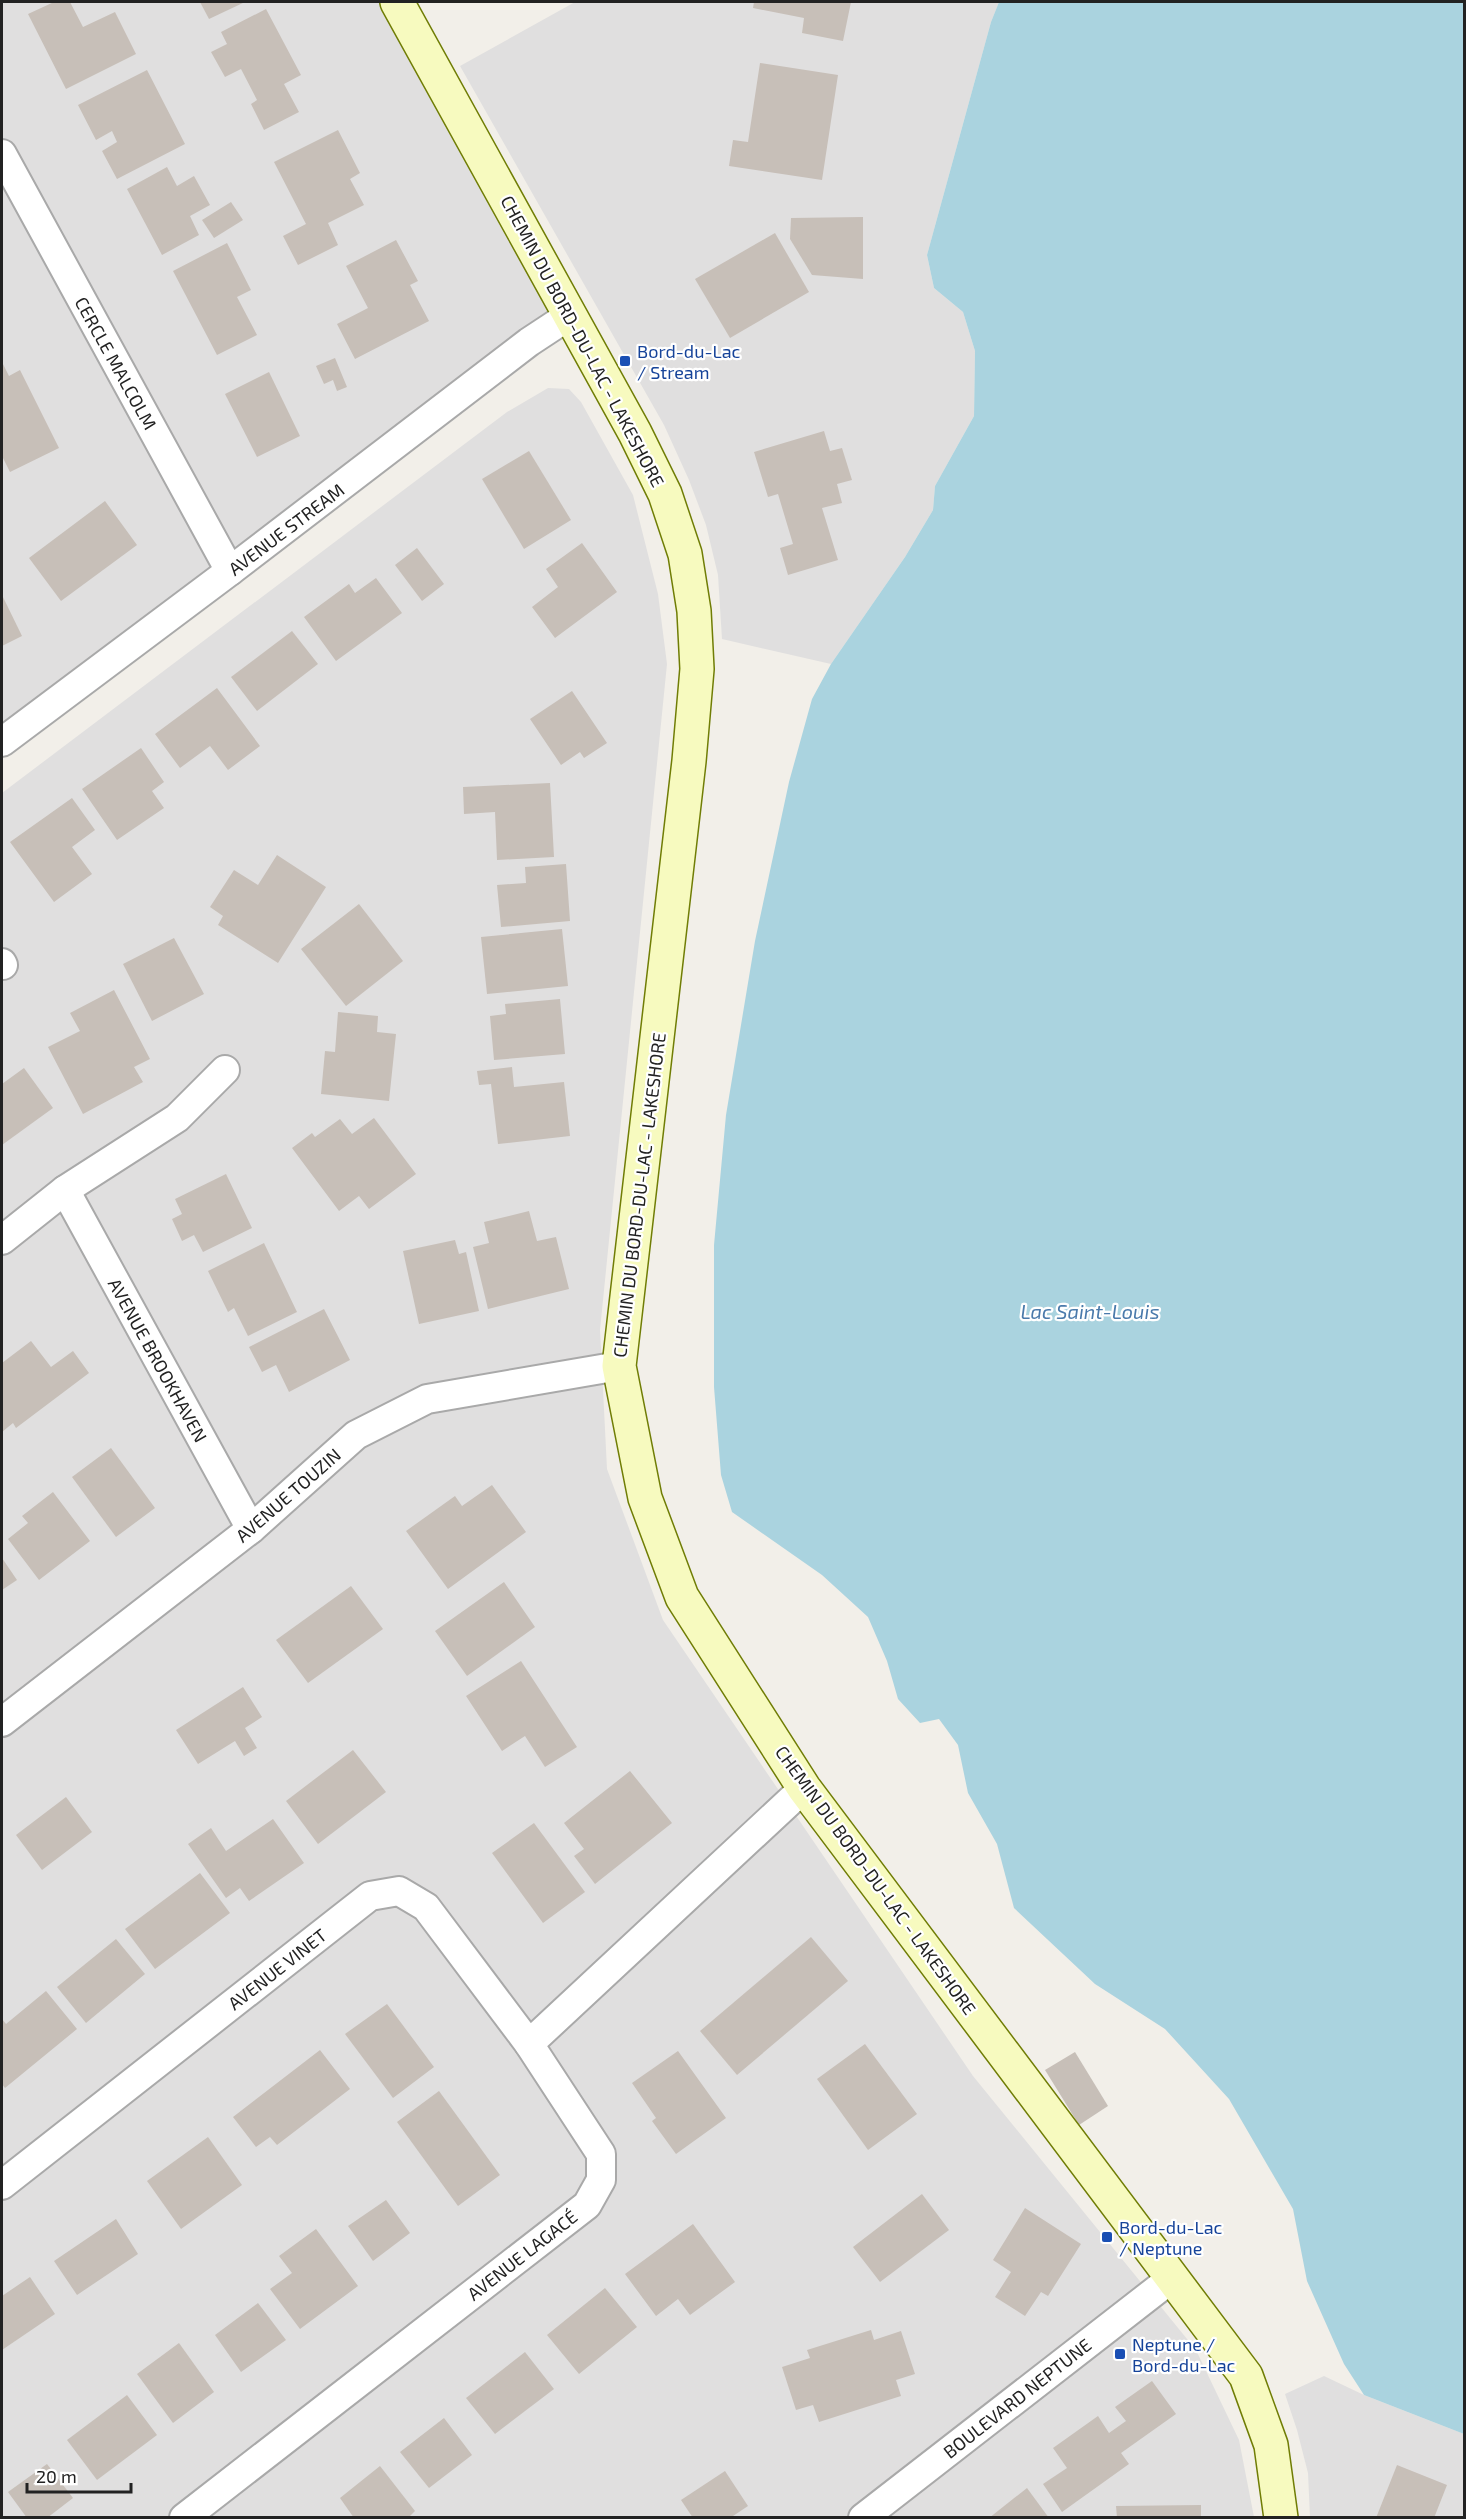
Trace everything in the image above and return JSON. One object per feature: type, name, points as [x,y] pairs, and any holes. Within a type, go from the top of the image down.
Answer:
[{"type":"street","name":"CHEMIN DU BORD-DU-LAC - LAKESHORE","points":[[397,2],[635,433],[665,494],[685,554],[695,623],[697,669],[689,761],[619,1366],[645,1498],[682,1597],[804,1788],[1246,2376],[1271,2445],[1281,2517]]},
{"type":"street","name":"CERCLE MALCOLM","points":[[2,154],[230,572]]},
{"type":"street","name":"AVENUE STREAM","points":[[2,742],[230,572],[529,342],[570,315]]},
{"type":"street","points":[[2,1240],[65,1190],[177,1118],[225,1070]]},
{"type":"street","name":"AVENUE BROOKHAVEN","points":[[65,1190],[251,1529]]},
{"type":"street","name":"AVENUE TOUZIN","points":[[2,1722],[251,1529],[356,1435],[427,1399],[619,1366]]},
{"type":"street","points":[[529,2044],[804,1788]]},
{"type":"street","name":"AVENUE VINET","points":[[2,2185],[370,1896],[399,1891],[426,1907],[529,2044]]},
{"type":"street","name":"AVENUE LAGACÉ","points":[[184,2517],[587,2205],[601,2180],[601,2154],[529,2044]]},
{"type":"street","name":"BOULEVARD NEPTUNE","points":[[863,2517],[1172,2277]]},
{"type":"shaded area","points":[[2,2],[383,2],[570,315],[2,741]]},
{"type":"shaded area","points":[[575,2],[999,2],[991,22],[927,255],[934,288],[963,312],[975,351],[974,416],[935,486],[933,510],[905,557],[831,664],[722,639],[718,575],[706,525],[664,425],[460,66]]},
{"type":"shaded area","points":[[548,388],[569,389],[581,402],[633,495],[658,594],[667,664],[600,1330],[607,1469],[663,1620],[973,2076],[1196,2350],[1239,2440],[1254,2517],[2,2518],[2,793],[507,412]]},
{"type":"shaded area","points":[[1324,2376],[1364,2395],[1464,2434],[1464,2517],[1310,2517],[1308,2473],[1285,2394]]},
{"type":"water","name":"Lac Saint-Louis","points":[[999,2],[1464,2],[1464,2434],[1364,2395],[1344,2364],[1307,2281],[1293,2209],[1229,2099],[1165,2029],[1095,1984],[1014,1908],[997,1844],[968,1793],[958,1745],[939,1719],[920,1723],[898,1699],[887,1661],[868,1617],[822,1575],[732,1512],[721,1475],[714,1387],[714,1245],[726,1115],[755,941],[789,782],[812,699],[831,664],[905,557],[933,510],[935,486],[974,416],[975,351],[963,312],[934,288],[927,255],[991,22]]},
{"type":"building","points":[[54,2],[70,2],[83,27],[115,12],[136,54],[66,89],[28,14]]},
{"type":"building","points":[[200,2],[245,2],[209,19]]},
{"type":"building","points":[[754,2],[851,2],[843,41],[802,33],[804,18],[753,8]]},
{"type":"building","points":[[266,9],[301,75],[284,84],[299,112],[264,130],[251,104],[257,100],[241,69],[225,77],[211,52],[227,44],[221,32]]},
{"type":"building","points":[[760,63],[838,75],[822,180],[729,166],[733,140],[748,142]]},
{"type":"building","points":[[147,70],[185,144],[117,179],[102,151],[117,142],[112,131],[96,140],[78,105]]},
{"type":"building","points":[[338,130],[360,173],[350,179],[364,205],[328,223],[338,245],[298,265],[283,236],[306,224],[274,162]]},
{"type":"building","points":[[167,167],[177,186],[194,176],[210,205],[190,216],[199,235],[162,255],[127,189]]},
{"type":"building","points":[[231,202],[243,220],[214,238],[202,220]]},
{"type":"building","points":[[863,217],[863,279],[812,275],[790,239],[791,218]]},
{"type":"building","points":[[775,233],[809,292],[730,338],[695,279]]},
{"type":"building","points":[[396,240],[418,281],[410,285],[429,321],[355,359],[337,324],[368,308],[346,266]]},
{"type":"building","points":[[227,243],[251,290],[237,297],[257,335],[217,355],[173,271]]},
{"type":"building","points":[[335,358],[347,387],[337,391],[333,380],[324,384],[316,366]]},
{"type":"building","points":[[2,362],[9,376],[20,370],[59,448],[10,472],[2,456]]},
{"type":"building","points":[[269,372],[300,436],[257,457],[225,394]]},
{"type":"building","points":[[824,431],[830,451],[842,448],[852,480],[837,484],[842,503],[822,508],[838,560],[788,575],[780,548],[793,544],[778,494],[768,497],[754,452]]},
{"type":"building","points":[[529,451],[571,520],[524,549],[482,479]]},
{"type":"building","points":[[105,501],[137,545],[61,601],[29,558]]},
{"type":"building","points":[[582,543],[617,592],[555,638],[532,607],[558,587],[546,569]]},
{"type":"building","points":[[417,548],[444,584],[422,601],[395,565]]},
{"type":"building","points":[[376,578],[402,613],[336,661],[304,617],[349,584],[355,593]]},
{"type":"building","points":[[2,595],[22,636],[2,646]]},
{"type":"building","points":[[292,631],[318,664],[257,711],[231,677]]},
{"type":"building","points":[[217,688],[260,746],[228,770],[210,746],[180,768],[155,734]]},
{"type":"building","points":[[572,691],[607,743],[584,758],[580,752],[561,765],[530,719]]},
{"type":"building","points":[[141,748],[164,782],[152,791],[164,808],[117,840],[82,789]]},
{"type":"building","points":[[550,783],[554,857],[497,860],[495,812],[464,814],[463,787]]},
{"type":"building","points":[[72,798],[95,830],[72,847],[92,874],[54,902],[10,842]]},
{"type":"building","points":[[277,855],[326,887],[278,963],[218,925],[223,916],[210,907],[234,870],[258,885]]},
{"type":"building","points":[[566,864],[570,921],[501,927],[497,885],[526,883],[525,867]]},
{"type":"building","points":[[359,904],[403,961],[346,1006],[301,949]]},
{"type":"building","points":[[562,929],[568,986],[487,994],[481,937]]},
{"type":"building","points":[[174,938],[204,994],[152,1021],[123,964]]},
{"type":"building","points":[[114,990],[150,1059],[134,1067],[143,1082],[83,1114],[48,1047],[80,1031],[70,1013]]},
{"type":"building","points":[[560,999],[565,1054],[494,1060],[490,1016],[506,1014],[505,1004]]},
{"type":"building","points":[[338,1012],[378,1016],[377,1032],[396,1034],[389,1101],[321,1094],[325,1051],[335,1052]]},
{"type":"building","points":[[512,1067],[514,1087],[564,1082],[570,1136],[498,1144],[491,1084],[479,1085],[477,1071]]},
{"type":"building","points":[[24,1068],[53,1108],[2,1145],[2,1084]]},
{"type":"building","points":[[374,1118],[416,1174],[369,1209],[359,1196],[339,1211],[292,1148],[312,1133],[315,1137],[340,1119],[352,1134]]},
{"type":"building","points":[[226,1174],[252,1228],[203,1252],[194,1235],[182,1241],[172,1219],[182,1214],[175,1199]]},
{"type":"building","points":[[529,1211],[537,1241],[556,1237],[569,1289],[488,1309],[473,1247],[489,1243],[484,1222]]},
{"type":"building","points":[[455,1240],[459,1254],[466,1252],[479,1311],[419,1324],[403,1251]]},
{"type":"building","points":[[264,1243],[297,1312],[248,1336],[234,1308],[228,1312],[208,1271]]},
{"type":"building","points":[[324,1309],[350,1360],[289,1392],[276,1365],[262,1372],[249,1347]]},
{"type":"building","points":[[31,1341],[51,1367],[73,1351],[89,1373],[16,1428],[13,1423],[2,1432],[2,1363]]},
{"type":"building","points":[[111,1448],[155,1508],[116,1537],[72,1477]]},
{"type":"building","points":[[492,1485],[526,1532],[448,1589],[406,1531],[455,1496],[462,1506]]},
{"type":"building","points":[[53,1492],[90,1541],[39,1580],[8,1539],[28,1523],[22,1516]]},
{"type":"building","points":[[2,1558],[17,1580],[2,1590]]},
{"type":"building","points":[[504,1582],[535,1627],[467,1676],[435,1631]]},
{"type":"building","points":[[351,1586],[383,1629],[308,1683],[276,1640]]},
{"type":"building","points":[[521,1661],[577,1747],[545,1767],[525,1736],[502,1751],[466,1696]]},
{"type":"building","points":[[243,1687],[262,1717],[245,1728],[257,1748],[244,1756],[235,1741],[198,1764],[176,1730]]},
{"type":"building","points":[[353,1750],[386,1792],[318,1844],[286,1801]]},
{"type":"building","points":[[630,1771],[672,1823],[595,1884],[574,1856],[584,1849],[564,1823]]},
{"type":"building","points":[[66,1797],[92,1832],[42,1870],[16,1835]]},
{"type":"building","points":[[273,1819],[304,1863],[249,1901],[240,1888],[226,1898],[188,1844],[211,1828],[226,1851]]},
{"type":"building","points":[[534,1823],[585,1892],[543,1923],[492,1853]]},
{"type":"building","points":[[200,1873],[230,1913],[155,1969],[125,1929]]},
{"type":"building","points":[[811,1937],[848,1981],[737,2075],[700,2031]]},
{"type":"building","points":[[116,1939],[145,1974],[86,2023],[57,1987]]},
{"type":"building","points":[[46,1991],[77,2029],[5,2088],[2,2084],[2,2019],[6,2024]]},
{"type":"building","points":[[387,2004],[434,2067],[393,2098],[345,2034]]},
{"type":"building","points":[[865,2044],[917,2114],[868,2150],[817,2079]]},
{"type":"building","points":[[320,2050],[350,2089],[277,2145],[270,2137],[256,2147],[233,2117]]},
{"type":"building","points":[[678,2051],[726,2118],[676,2154],[652,2121],[656,2118],[632,2083]]},
{"type":"building","points":[[1075,2052],[1108,2106],[1079,2125],[1045,2070]]},
{"type":"building","points":[[439,2091],[500,2175],[458,2206],[397,2122]]},
{"type":"building","points":[[208,2137],[242,2185],[181,2229],[147,2181]]},
{"type":"building","points":[[922,2194],[949,2230],[880,2282],[853,2247]]},
{"type":"building","points":[[386,2200],[410,2233],[373,2261],[348,2226]]},
{"type":"building","points":[[1025,2208],[1081,2244],[1048,2296],[1041,2292],[1025,2316],[995,2297],[1011,2272],[993,2260]]},
{"type":"building","points":[[116,2219],[138,2254],[77,2295],[54,2261]]},
{"type":"building","points":[[693,2224],[735,2282],[690,2315],[678,2299],[656,2316],[625,2274]]},
{"type":"building","points":[[316,2229],[358,2286],[300,2329],[270,2289],[292,2273],[279,2256]]},
{"type":"building","points":[[30,2277],[55,2314],[2,2350],[2,2296]]},
{"type":"building","points":[[605,2288],[637,2327],[579,2374],[547,2335]]},
{"type":"building","points":[[258,2303],[286,2340],[241,2372],[215,2335]]},
{"type":"building","points":[[871,2330],[874,2340],[901,2331],[915,2374],[896,2380],[901,2396],[819,2422],[813,2405],[796,2410],[782,2367],[810,2358],[807,2350]]},
{"type":"building","points":[[179,2343],[214,2392],[173,2423],[137,2374]]},
{"type":"building","points":[[525,2352],[554,2389],[495,2434],[466,2398]]},
{"type":"building","points":[[1152,2381],[1176,2414],[1121,2453],[1129,2464],[1062,2512],[1043,2484],[1067,2468],[1053,2448],[1098,2416],[1109,2433],[1126,2421],[1115,2407]]},
{"type":"building","points":[[127,2395],[157,2435],[97,2480],[67,2440]]},
{"type":"building","points":[[444,2418],[472,2455],[429,2488],[400,2452]]},
{"type":"building","points":[[47,2464],[73,2498],[47,2518],[27,2518],[8,2492]]},
{"type":"building","points":[[1397,2465],[1447,2485],[1434,2518],[1376,2518]]},
{"type":"building","points":[[380,2466],[415,2511],[408,2518],[354,2518],[340,2498]]},
{"type":"building","points":[[725,2471],[748,2506],[730,2518],[693,2518],[681,2500]]},
{"type":"building","points":[[1027,2488],[1049,2518],[989,2518]]},
{"type":"building","points":[[1201,2505],[1201,2518],[1117,2518],[1116,2506]]},
{"type":"place","name":"Bord-du-Lac / Stream","points":[[625,361]]},
{"type":"place","name":"Bord-du-Lac / Neptune","points":[[1107,2237]]},
{"type":"place","name":"Neptune / Bord-du-Lac","points":[[1120,2354]]}]
